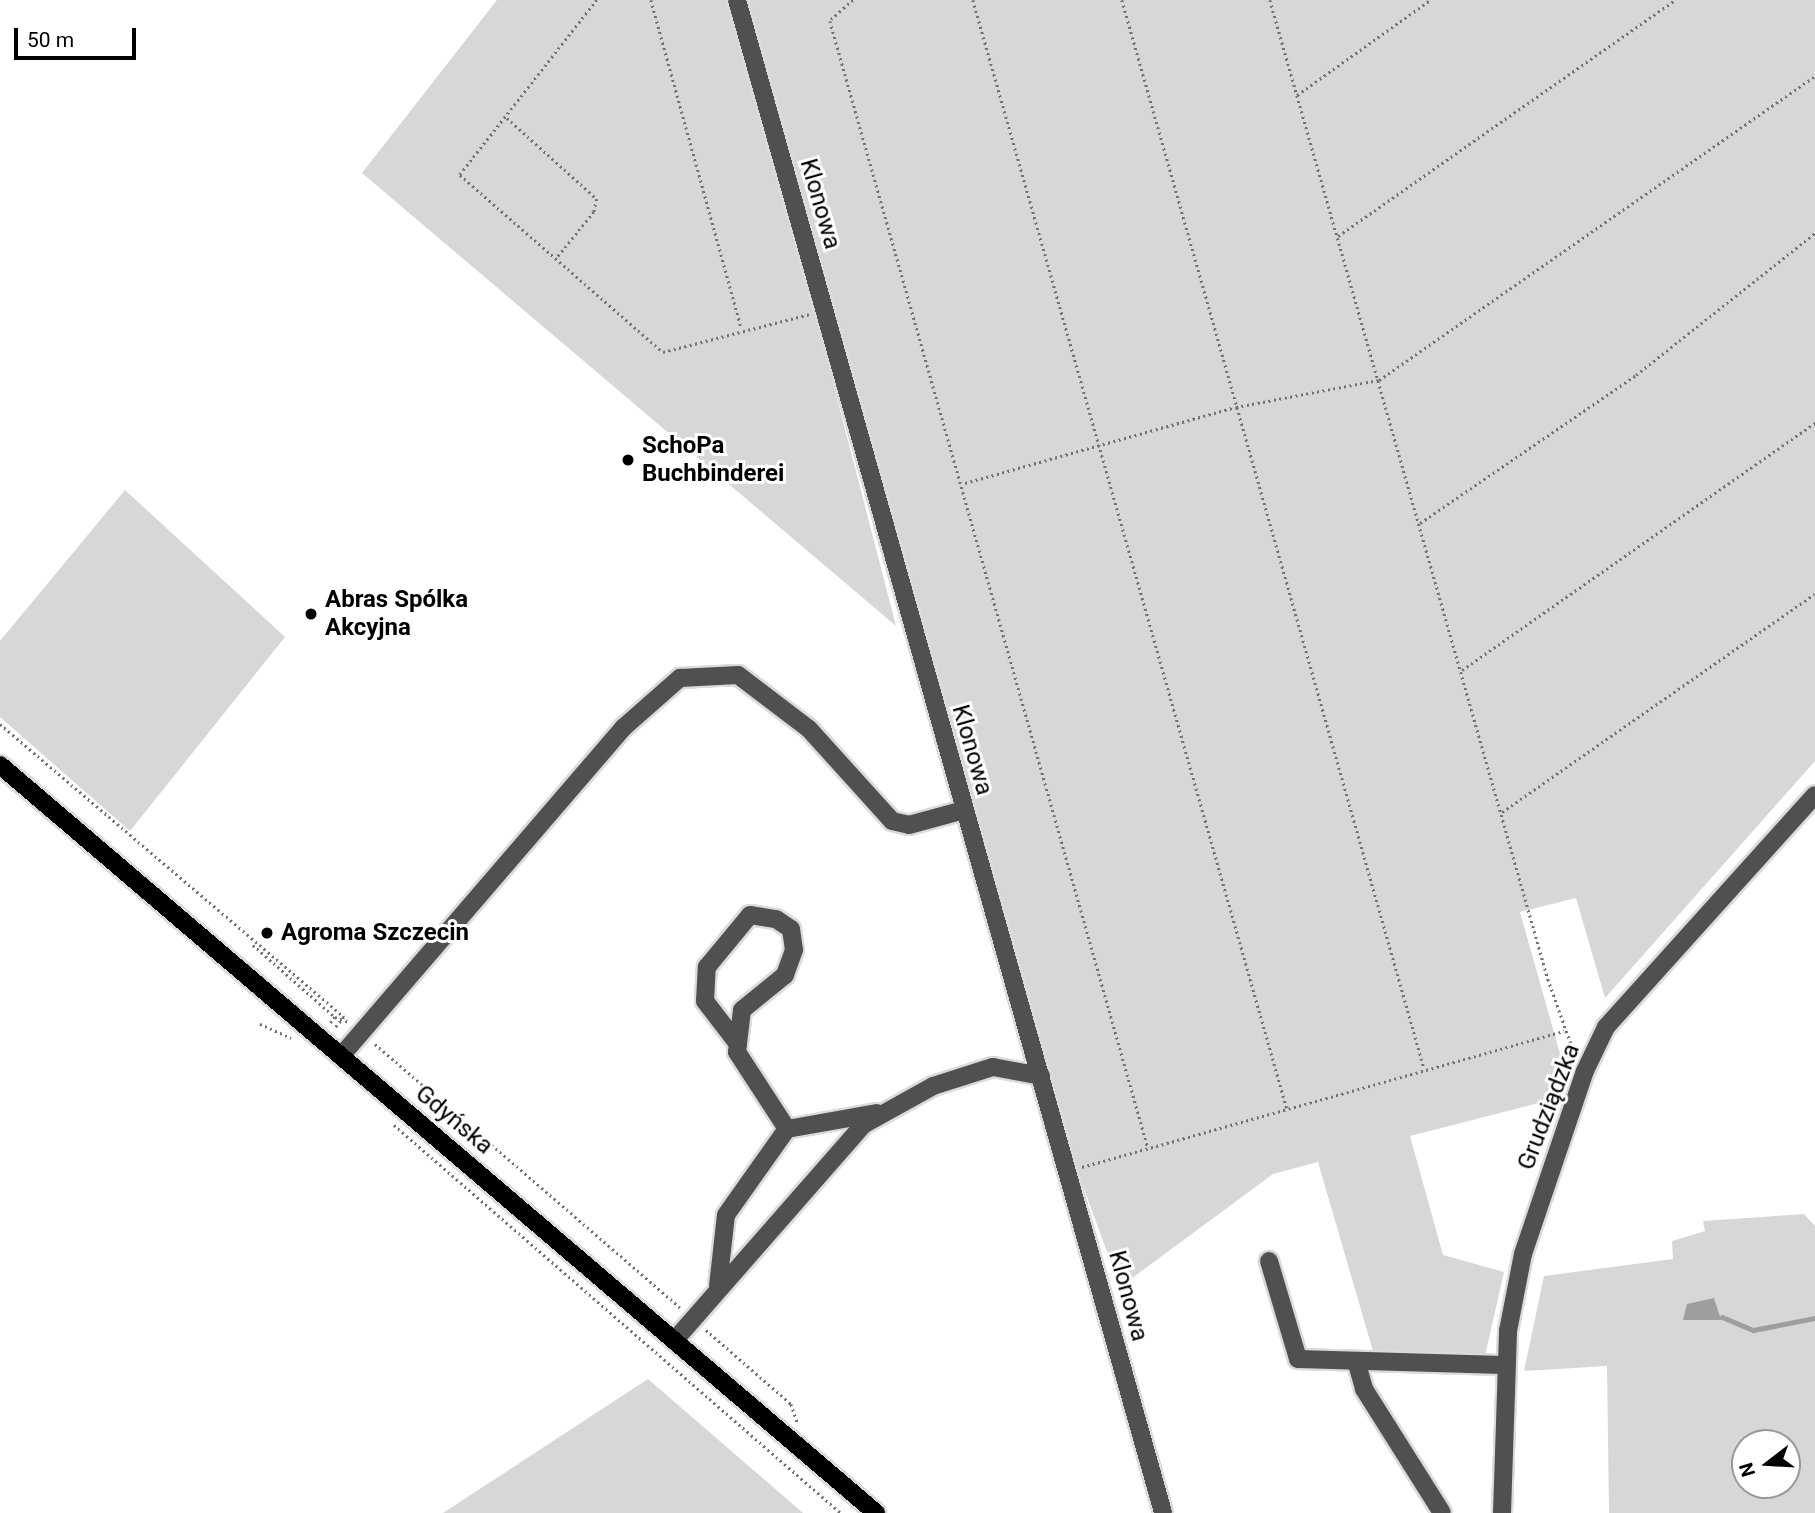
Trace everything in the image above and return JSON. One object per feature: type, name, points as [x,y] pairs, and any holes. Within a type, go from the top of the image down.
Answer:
[{"type":"main road","name":"Gdyńska","points":[[0,765],[876,1513]]},
{"type":"street","name":"Klonowa","points":[[737,0],[964,810],[1070,1173],[1163,1513]]},
{"type":"street","points":[[341,1056],[615,737],[680,678],[738,675],[809,729],[892,821],[909,825],[964,810]]},
{"type":"street","name":"Grudziądzka","points":[[1502,1513],[1503,1366],[1523,1254],[1585,1071],[1606,1027],[1815,795]]},
{"type":"street","points":[[738,1044],[742,1010],[785,975],[794,950],[791,929],[776,919],[750,915],[707,967],[705,1001],[738,1044],[787,1129]]},
{"type":"street","points":[[674,1340],[718,1286],[863,1125],[933,1086],[993,1067],[1041,1076]]},
{"type":"street","points":[[718,1286],[726,1215],[787,1129],[890,1110]]},
{"type":"street","points":[[1269,1261],[1298,1359],[1357,1364],[1503,1366]]},
{"type":"street","points":[[1357,1364],[1364,1389],[1442,1513]]},
{"type":"path","points":[[597,0],[460,175],[663,352],[741,327],[825,311]]},
{"type":"path","points":[[650,0],[741,327]]},
{"type":"path","points":[[853,0],[830,21],[965,483],[1148,1148]]},
{"type":"path","points":[[972,0],[1287,1109]]},
{"type":"path","points":[[1122,0],[1424,1068]]},
{"type":"path","points":[[1270,0],[1564,1031],[1585,1071]]},
{"type":"path","points":[[1297,95],[1430,0]]},
{"type":"path","points":[[1338,236],[1675,0]]},
{"type":"path","points":[[965,483],[1101,448],[1236,407],[1379,380],[1815,76]]},
{"type":"path","points":[[507,118],[597,199],[594,212],[556,259]]},
{"type":"path","points":[[1420,523],[1636,374],[1815,233]]},
{"type":"path","points":[[1462,670],[1815,423]]},
{"type":"path","points":[[1502,812],[1815,594]]},
{"type":"path","points":[[0,723],[791,1404],[801,1434]]},
{"type":"path","points":[[254,946],[335,1017],[344,1017]]},
{"type":"path","points":[[321,1039],[335,1017]]},
{"type":"path","points":[[260,1024],[310,1046],[344,1017]]},
{"type":"path","points":[[1070,1173],[1424,1068],[1564,1031]]},
{"type":"path","points":[[384,1114],[841,1513]]},
{"type":"shaded area","points":[[497,0],[1815,0],[1815,761],[1605,998],[1576,898],[1520,912],[1562,1061],[1543,1102],[1410,1136],[1443,1255],[1504,1272],[1485,1356],[1375,1358],[1318,1162],[1273,1174],[1120,1287],[1069,1148],[850,368],[831,375],[896,626],[362,173]]},
{"type":"shaded area","points":[[125,490],[285,637],[130,831],[0,717],[0,641]]},
{"type":"shaded area","points":[[1804,1214],[1815,1226],[1815,1513],[1609,1513],[1607,1366],[1524,1371],[1544,1276],[1673,1259],[1672,1241],[1705,1231],[1703,1221]]},
{"type":"shaded area","points":[[1714,1298],[1721,1320],[1683,1320],[1687,1304]]},
{"type":"shaded area","points":[[648,1379],[803,1513],[443,1513]]},
{"type":"waterway","points":[[1722,1317],[1753,1330],[1815,1318]]},
{"type":"place","name":"SchoPa Buchbinderei","points":[[628,460]]},
{"type":"place","name":"Abras Spólka Akcyjna","points":[[311,614]]},
{"type":"place","name":"Agroma Szczecin","points":[[267,933]]}]
